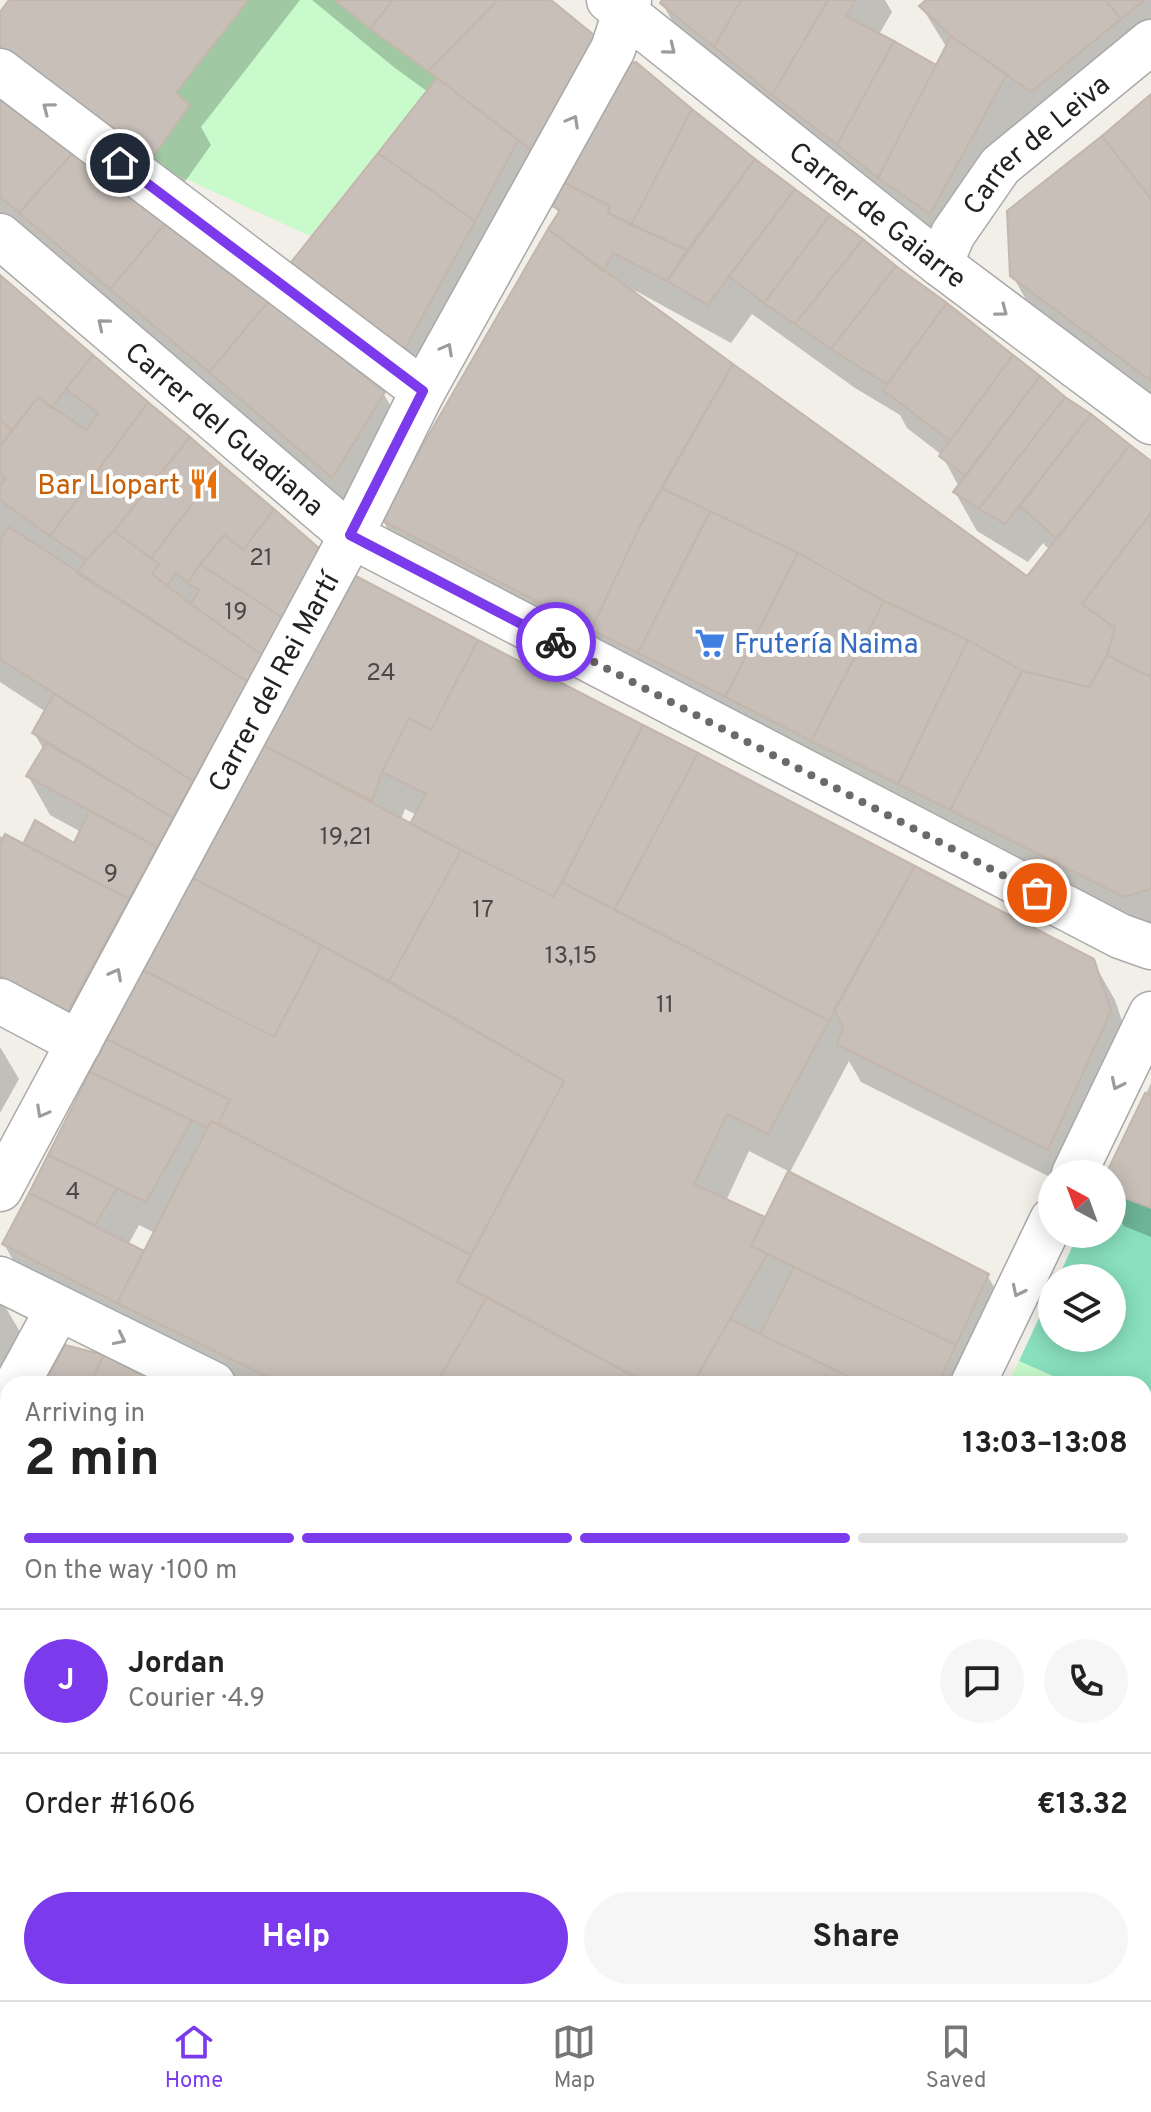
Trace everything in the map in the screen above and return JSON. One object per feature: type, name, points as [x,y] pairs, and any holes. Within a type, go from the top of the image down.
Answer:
[{"type":"street","name":"Carrer de Gaiarre","points":[[621,4],[940,264],[1151,422]]},
{"type":"street","name":"Carrer del Rei Martí","points":[[0,1189],[333,569],[423,391],[613,49],[621,4]]},
{"type":"street","name":"Carrer de Leiva","points":[[940,264],[953,234],[1000,166],[1151,42]]},
{"type":"street","points":[[0,71],[423,391]]},
{"type":"street","name":"Carrer del Guadiana","points":[[0,236],[350,535],[1120,936],[1151,947]]},
{"type":"street","points":[[0,1001],[79,1043]]},
{"type":"street","points":[[1081,1160],[1151,1014]]},
{"type":"street","points":[[977,1376],[1039,1248]]},
{"type":"street","points":[[0,1279],[196,1376]]},
{"type":"street","points":[[21,1376],[58,1309]]},
{"type":"green space","points":[[248,0],[335,0],[437,78],[310,236],[149,162],[190,105],[176,93]]},
{"type":"green space","points":[[1126,1198],[1151,1208],[1151,1376],[1053,1376],[1019,1361],[1038,1320],[1038,1352],[1126,1352],[1126,1264],[1064,1264],[1072,1248],[1126,1248]]},
{"type":"green space","points":[[1019,1361],[1053,1376],[1012,1376]]},
{"type":"building","points":[[9,0],[248,0],[176,93],[190,105],[149,162],[0,47],[0,12]]},
{"type":"building","points":[[335,0],[393,0],[370,29]]},
{"type":"building","points":[[393,0],[498,0],[428,71],[370,29]]},
{"type":"building","points":[[498,0],[551,0],[599,39],[534,152],[428,71]]},
{"type":"building","points":[[662,0],[741,0],[714,47],[660,3]]},
{"type":"building","points":[[741,0],[828,0],[772,95],[714,47]]},
{"type":"building","points":[[828,0],[855,0],[846,16],[894,41],[837,145],[772,95]]},
{"type":"building","points":[[926,0],[1105,0],[1121,19],[1031,92],[951,36],[919,6]]},
{"type":"building","points":[[1105,0],[1144,0],[1121,19]]},
{"type":"building","points":[[951,36],[1007,74],[930,214],[878,178]]},
{"type":"building","points":[[894,41],[936,65],[878,178],[837,145]]},
{"type":"building","points":[[636,62],[692,109],[631,225],[608,213],[610,206],[565,183],[624,67]]},
{"type":"building","points":[[437,78],[518,140],[475,221],[378,153]]},
{"type":"building","points":[[0,88],[77,148],[19,213],[0,197]]},
{"type":"building","points":[[1151,94],[1151,199],[1102,136]]},
{"type":"building","points":[[692,109],[755,159],[687,250],[631,225]]},
{"type":"building","points":[[1102,136],[1151,199],[1151,381],[1010,276],[1007,211]]},
{"type":"building","points":[[77,148],[169,219],[110,289],[19,213]]},
{"type":"building","points":[[378,153],[475,221],[402,354],[288,266]]},
{"type":"building","points":[[755,159],[795,189],[708,305],[667,281]]},
{"type":"building","points":[[565,183],[610,206],[608,213],[687,250],[667,281],[613,253],[603,271],[548,229],[560,210],[552,206]]},
{"type":"building","points":[[795,189],[830,215],[764,303],[729,276]]},
{"type":"building","points":[[830,215],[863,239],[795,324],[764,303]]},
{"type":"building","points":[[169,219],[269,301],[209,372],[110,289]]},
{"type":"building","points":[[548,229],[733,364],[639,528],[591,630],[380,519]]},
{"type":"building","points":[[863,239],[896,266],[831,349],[795,324]]},
{"type":"building","points":[[896,266],[947,303],[887,384],[831,349]]},
{"type":"building","points":[[0,275],[93,355],[51,408],[38,397],[12,430],[0,420]]},
{"type":"building","points":[[269,301],[385,392],[332,478],[209,372]]},
{"type":"building","points":[[947,303],[1013,355],[950,441],[883,390]]},
{"type":"building","points":[[93,355],[148,402],[50,536],[0,500],[0,486],[6,478],[0,473],[0,447],[38,397],[86,430],[98,413],[66,389]]},
{"type":"building","points":[[1013,355],[1040,376],[966,476],[939,456]]},
{"type":"building","points":[[733,364],[1027,576],[1130,445],[1151,461],[1151,513],[1082,604],[1115,628],[1107,655],[1089,687],[1022,671],[798,553],[661,488]]},
{"type":"building","points":[[1040,376],[1065,397],[979,509],[953,492]]},
{"type":"building","points":[[1065,397],[1091,414],[1005,524],[979,509]]},
{"type":"building","points":[[148,402],[190,437],[114,531],[86,560],[50,536]]},
{"type":"building","points":[[1091,414],[1130,445],[1057,539],[1020,506]]},
{"type":"building","points":[[0,420],[12,430],[0,447]]},
{"type":"building","points":[[190,437],[222,465],[151,558],[114,531]]},
{"type":"building","points":[[222,465],[274,509],[243,550],[224,535],[188,583],[176,573],[167,586],[152,574],[159,564],[151,558]]},
{"type":"building","points":[[661,488],[710,511],[638,653],[591,630]]},
{"type":"building","points":[[274,509],[320,549],[283,618],[200,564],[224,535],[243,550]]},
{"type":"building","points":[[710,511],[798,553],[725,697],[638,653]]},
{"type":"building","points":[[1151,513],[1151,677],[1107,655],[1115,628],[1082,604]]},
{"type":"building","points":[[9,527],[248,682],[193,781],[0,659],[0,539]]},
{"type":"building","points":[[114,531],[159,564],[152,574],[262,655],[248,682],[77,573]]},
{"type":"building","points":[[798,553],[884,601],[811,741],[725,697]]},
{"type":"building","points":[[200,564],[283,618],[262,655],[191,604],[199,590],[188,583]]},
{"type":"building","points":[[352,574],[478,640],[431,730],[409,718],[382,772],[372,801],[263,745]]},
{"type":"building","points":[[884,601],[968,640],[898,784],[811,741]]},
{"type":"building","points":[[478,640],[643,725],[554,897],[410,824],[426,794],[382,772],[409,718],[431,730]]},
{"type":"building","points":[[968,640],[1022,671],[950,810],[898,784]]},
{"type":"building","points":[[1107,655],[1151,677],[1151,889],[1124,897],[950,810],[1022,671],[1089,687]]},
{"type":"building","points":[[54,694],[193,781],[173,818],[32,733]]},
{"type":"building","points":[[643,725],[698,753],[614,910],[562,882]]},
{"type":"building","points":[[46,743],[173,818],[157,847],[26,776]]},
{"type":"building","points":[[263,745],[461,850],[389,981],[193,878]]},
{"type":"building","points":[[698,753],[915,866],[829,1021],[614,910]]},
{"type":"building","points":[[89,811],[157,847],[129,899],[23,844],[35,820],[74,843]]},
{"type":"building","points":[[5,834],[129,899],[68,1011],[0,976],[0,845]]},
{"type":"building","points":[[461,850],[554,897],[562,882],[829,1021],[768,1134],[727,1114],[694,1184],[765,1217],[751,1246],[767,1254],[698,1376],[633,1376],[457,1282],[564,1081],[389,981]]},
{"type":"building","points":[[915,866],[1094,959],[1111,1011],[1048,1150],[837,1044],[843,1027],[834,1010]]},
{"type":"building","points":[[193,878],[322,945],[274,1037],[143,970]]},
{"type":"building","points":[[322,945],[564,1081],[471,1255],[218,1124],[230,1100],[107,1039],[143,970],[274,1037]]},
{"type":"building","points":[[107,1039],[230,1100],[218,1124],[211,1121],[208,1128],[90,1072]]},
{"type":"building","points":[[90,1072],[192,1120],[146,1202],[48,1155]]},
{"type":"building","points":[[1145,1093],[1151,1095],[1151,1208],[1126,1198],[1126,1160],[1113,1160]]},
{"type":"building","points":[[211,1121],[471,1255],[457,1282],[487,1297],[441,1376],[266,1376],[117,1303]]},
{"type":"building","points":[[48,1155],[117,1188],[95,1225],[29,1193]]},
{"type":"building","points":[[788,1171],[989,1274],[956,1345],[751,1246]]},
{"type":"building","points":[[29,1193],[144,1251],[117,1303],[2,1244]]},
{"type":"building","points":[[794,1267],[956,1345],[942,1376],[847,1376],[760,1334]]},
{"type":"building","points":[[487,1297],[634,1376],[441,1376]]},
{"type":"building","points":[[730,1319],[848,1376],[697,1376]]},
{"type":"building","points":[[65,1345],[104,1355],[93,1376],[48,1376]]},
{"type":"building","points":[[104,1355],[144,1376],[93,1376]]},
{"type":"way so far","points":[[556,642],[1037,893]]},
{"type":"place","name":"Bar Llopart","points":[[204,484]]},
{"type":"place","name":"Frutería Naima","points":[[710,643]]},
{"type":"route","points":[[120,163],[423,391],[350,535],[556,642]]}]
